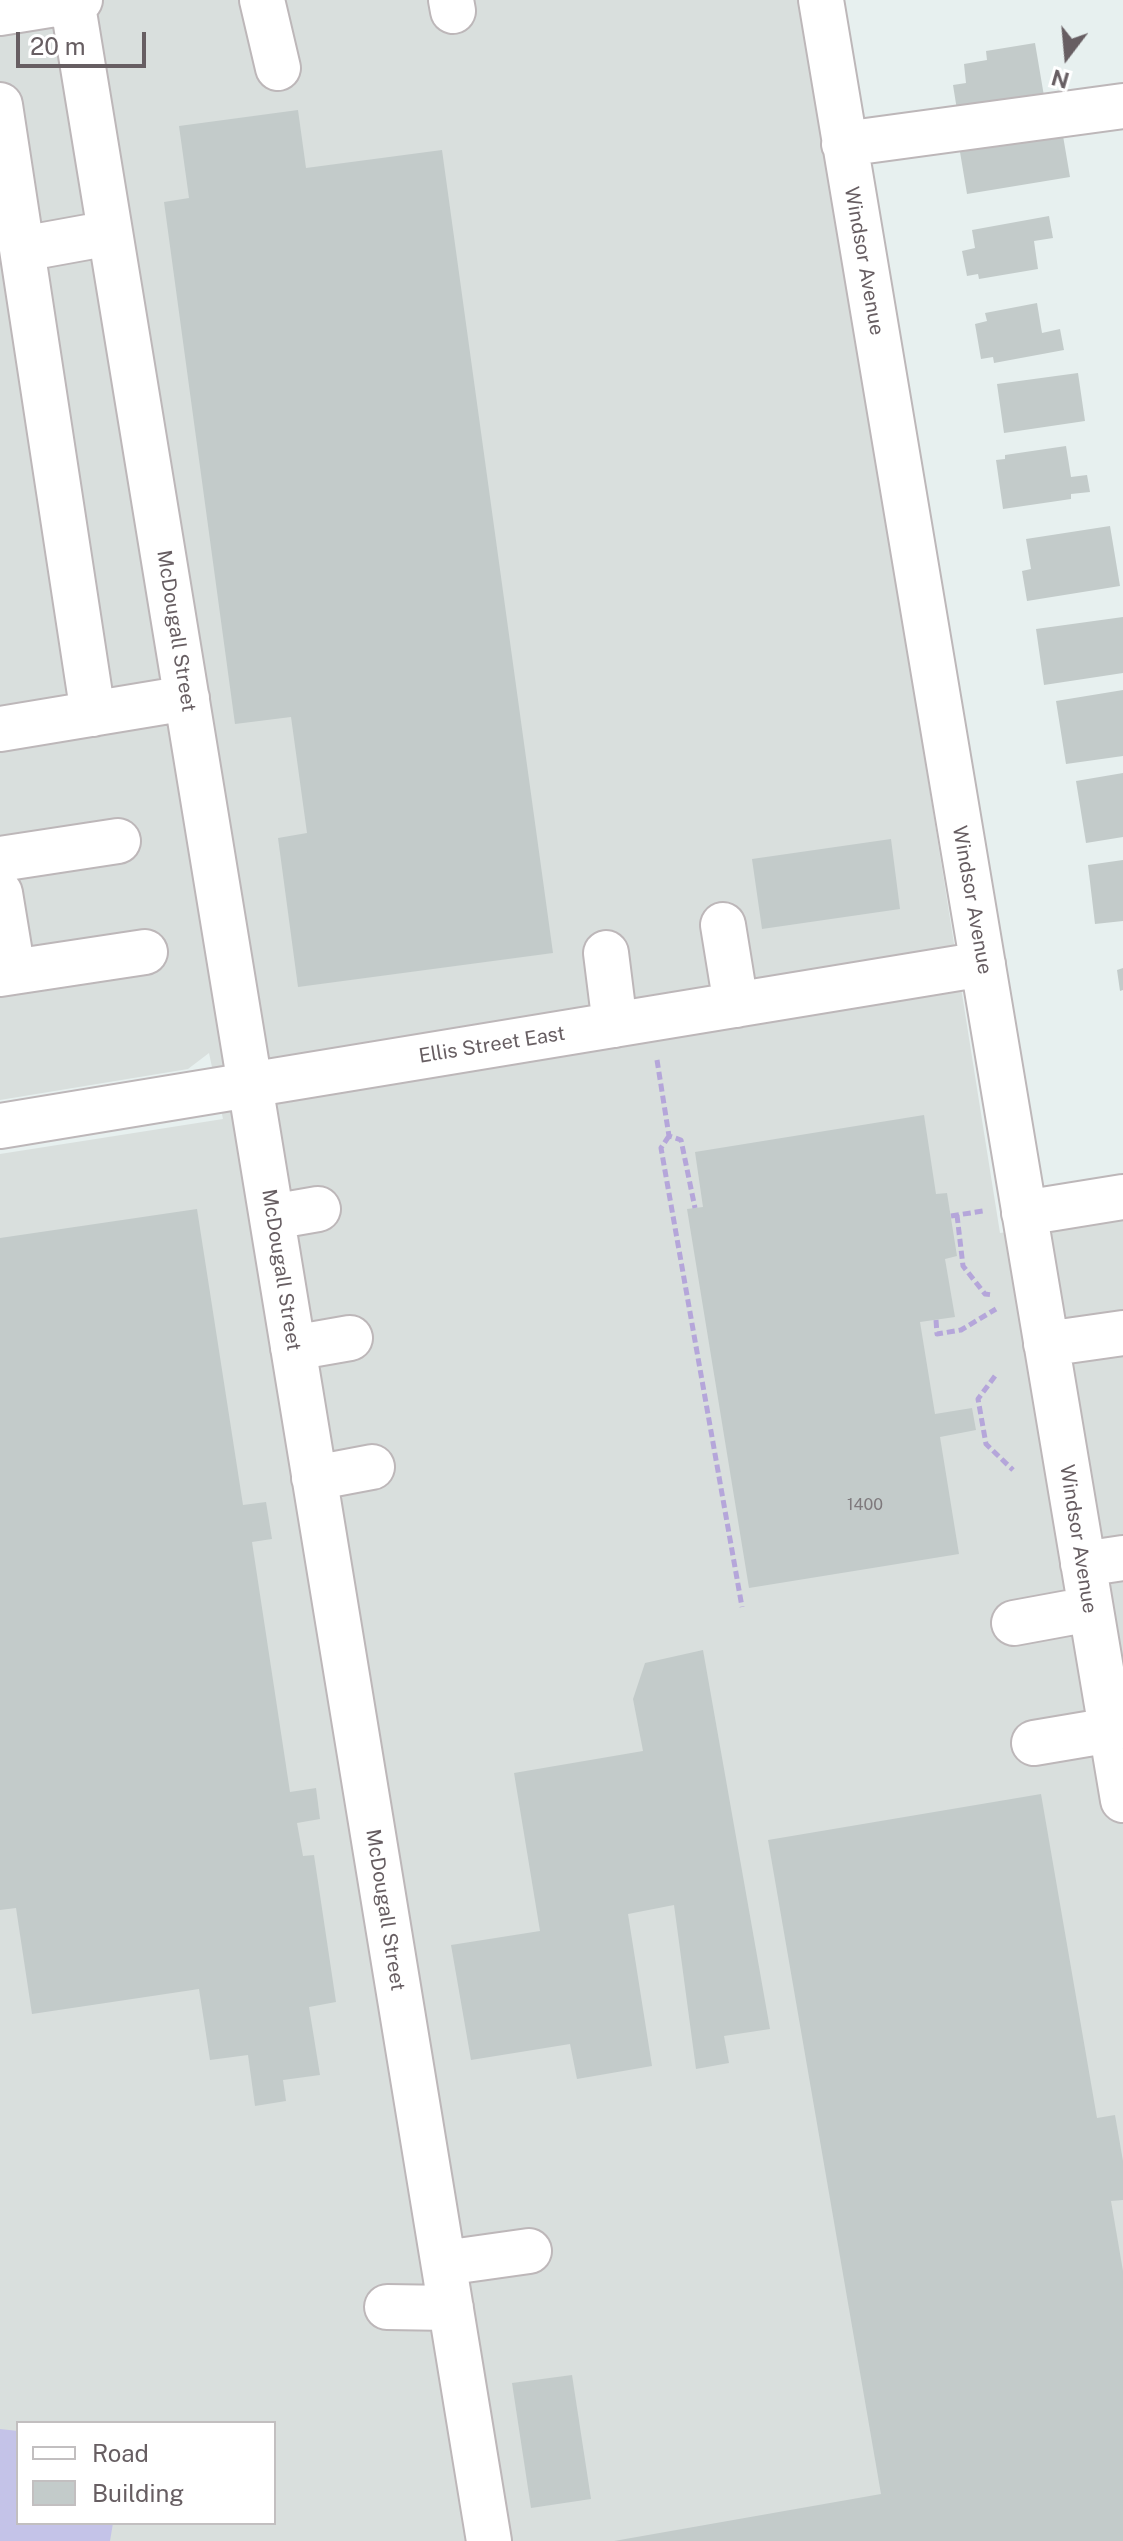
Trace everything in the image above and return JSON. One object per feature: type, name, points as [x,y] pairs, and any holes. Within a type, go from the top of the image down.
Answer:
[{"type":"street","points":[[0,13],[75,0]]},
{"type":"street","name":"McDougall Street","points":[[75,0],[110,233],[489,2541]]},
{"type":"street","points":[[262,0],[278,68]]},
{"type":"street","name":"Windsor Avenue","points":[[821,0],[983,964],[1008,1211],[1103,1561],[1090,1609],[1113,1711],[1123,1800]]},
{"type":"street","points":[[0,105],[93,714]]},
{"type":"street","points":[[844,144],[1123,106]]},
{"type":"street","points":[[22,249],[110,233]]},
{"type":"street","points":[[0,729],[187,698]]},
{"type":"street","points":[[0,859],[118,841]]},
{"type":"street","points":[[0,893],[6,973],[145,952]]},
{"type":"street","points":[[723,925],[736,1005]]},
{"type":"street","points":[[606,953],[615,1025]]},
{"type":"street","name":"Ellis Street East","points":[[0,1126],[983,964]]},
{"type":"street","points":[[1008,1211],[1123,1197]]},
{"type":"street","points":[[272,1217],[318,1209]]},
{"type":"street","points":[[1046,1344],[1123,1333]]},
{"type":"street","points":[[293,1348],[350,1338]]},
{"type":"street","points":[[314,1478],[372,1467]]},
{"type":"street","points":[[1014,1623],[1090,1609]]},
{"type":"street","points":[[1034,1743],[1113,1711]]},
{"type":"street","points":[[444,2263],[529,2251]]},
{"type":"street","points":[[387,2307],[451,2308]]},
{"type":"path","points":[[655,1047],[669,1136],[661,1148],[742,1607]]},
{"type":"path","points":[[669,1136],[681,1140],[695,1208]]},
{"type":"path","points":[[936,1320],[937,1334],[961,1330],[1007,1299],[985,1294],[963,1266],[954,1215],[1008,1211]]},
{"type":"path","points":[[995,1376],[978,1399],[986,1444],[1013,1470]]},
{"type":"shaded area","points":[[0,0],[804,0],[1000,1233],[1123,1216],[1123,2541],[0,2541],[0,1154],[223,1119],[209,1053],[188,1069],[0,1100]]},
{"type":"shaded area","points":[[0,2429],[16,2431],[16,2525],[113,2525],[110,2541],[0,2541]]},
{"type":"building","points":[[1035,43],[1044,96],[957,110],[953,85],[966,83],[964,64],[987,60],[986,51]]},
{"type":"building","points":[[298,110],[306,168],[442,150],[553,953],[298,987],[278,838],[307,833],[291,717],[235,724],[164,202],[189,198],[179,126]]},
{"type":"building","points":[[1061,124],[1070,177],[967,194],[958,140]]},
{"type":"building","points":[[1049,216],[1053,238],[1034,241],[1038,269],[979,279],[978,274],[967,276],[962,251],[975,248],[972,230]]},
{"type":"building","points":[[1037,303],[1042,333],[1060,329],[1064,350],[994,363],[993,357],[981,359],[975,324],[987,321],[985,313]]},
{"type":"building","points":[[1078,373],[1085,421],[1004,433],[997,384]]},
{"type":"building","points":[[1066,446],[1071,477],[1087,475],[1090,492],[1071,494],[1071,499],[1003,509],[996,460],[1005,459],[1005,455]]},
{"type":"building","points":[[1110,526],[1120,586],[1027,601],[1022,571],[1031,569],[1026,539]]},
{"type":"building","points":[[1123,617],[1123,673],[1044,685],[1036,629]]},
{"type":"building","points":[[1123,690],[1123,756],[1066,764],[1056,701]]},
{"type":"building","points":[[1123,773],[1123,837],[1086,843],[1076,781]]},
{"type":"building","points":[[891,839],[900,909],[762,929],[752,859]]},
{"type":"building","points":[[1123,860],[1123,921],[1095,924],[1088,865]]},
{"type":"building","points":[[1123,968],[1123,990],[1120,991],[1117,970]]},
{"type":"building","points":[[924,1115],[936,1194],[947,1193],[957,1256],[945,1259],[955,1317],[920,1322],[935,1414],[972,1408],[976,1430],[940,1437],[959,1554],[749,1588],[687,1209],[703,1207],[695,1152]]},
{"type":"building","points":[[197,1209],[243,1505],[266,1502],[272,1539],[252,1542],[290,1792],[316,1788],[320,1819],[297,1823],[303,1856],[314,1855],[336,2002],[309,2007],[320,2075],[283,2080],[286,2101],[255,2106],[248,2055],[210,2060],[199,1989],[32,2014],[16,1908],[0,1910],[0,1238]]},
{"type":"building","points":[[703,1650],[770,2029],[724,2036],[729,2063],[696,2069],[674,1905],[628,1914],[652,2066],[577,2079],[570,2044],[471,2060],[451,1945],[540,1931],[514,1773],[643,1751],[633,1699],[645,1663]]},
{"type":"building","points":[[1041,1794],[1097,2118],[1115,2115],[1123,2161],[1123,2200],[1111,2201],[1123,2271],[1123,2541],[614,2541],[881,2494],[768,1840]]},
{"type":"building","points":[[572,2375],[591,2499],[531,2508],[512,2383]]}]
